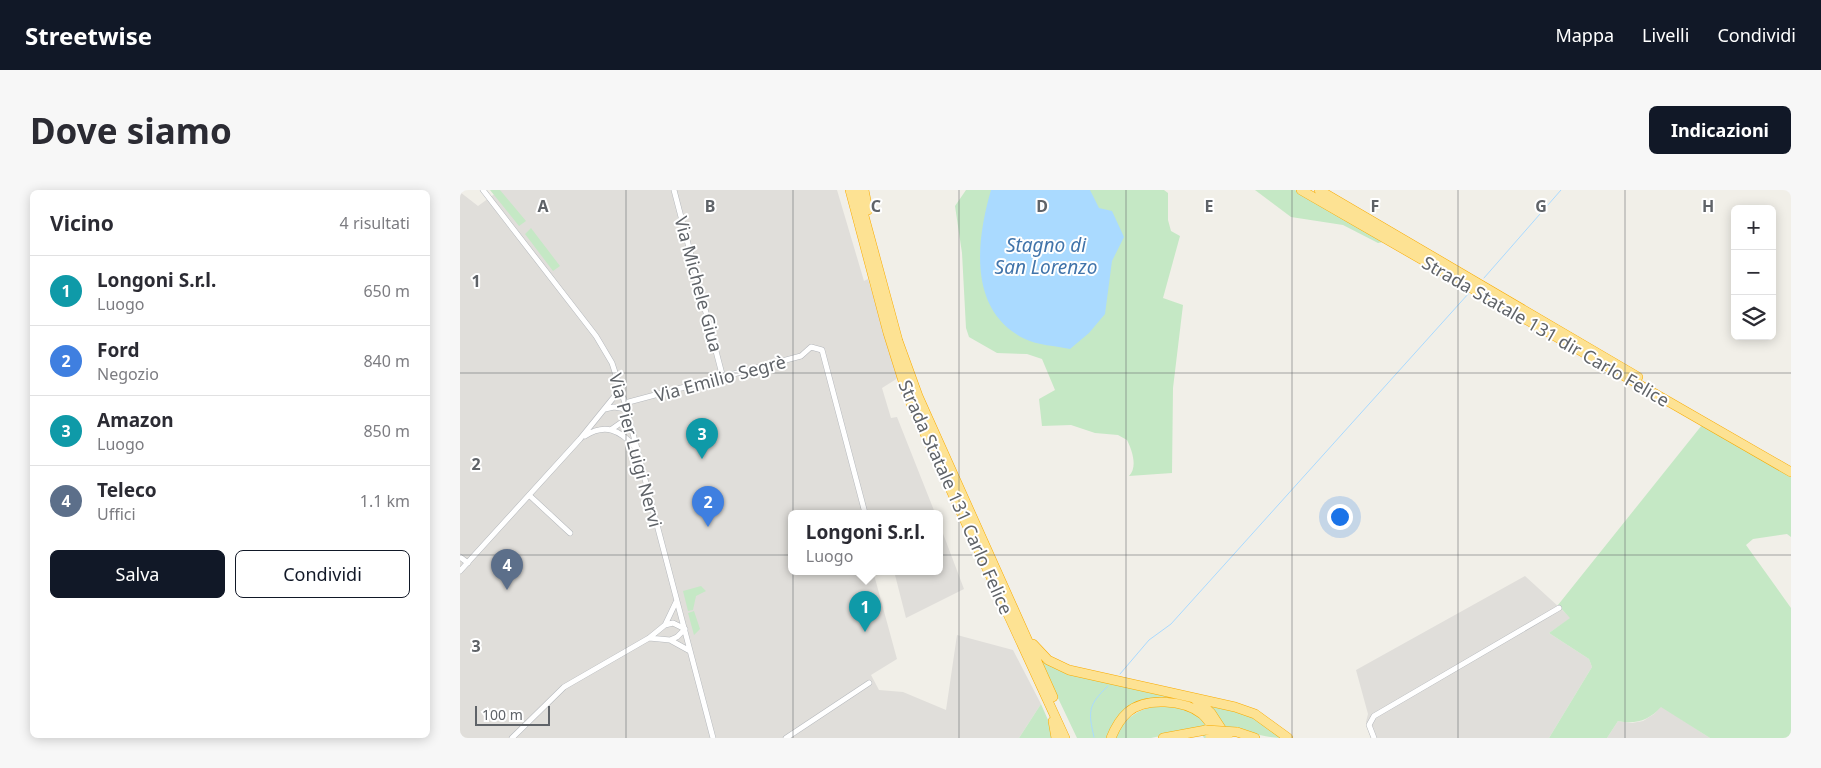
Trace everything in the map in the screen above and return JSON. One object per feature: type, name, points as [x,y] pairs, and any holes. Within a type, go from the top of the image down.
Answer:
[{"type":"highway","points":[[846,190],[856,214]]},
{"type":"highway","name":"Strada Statale 131 Carlo Felice","points":[[850,190],[908,397],[1065,738]]},
{"type":"highway","name":"Strada Statale 131 Carlo Felice","points":[[857,190],[898,341],[918,396],[1072,738]]},
{"type":"highway","points":[[864,190],[868,206],[868,230]]},
{"type":"highway","name":"Strada Statale 131 dir Carlo Felice","points":[[1301,190],[1791,472]]},
{"type":"highway","name":"Strada Statale 131 dir Carlo Felice","points":[[1319,190],[1791,467]]},
{"type":"highway","points":[[1019,621],[1024,624],[1038,651],[1054,664],[1069,670],[1192,697],[1254,714],[1288,738]]},
{"type":"highway","points":[[1192,697],[1212,713],[1228,738]]},
{"type":"highway","points":[[1111,738],[1120,720],[1130,710],[1146,704],[1162,702],[1189,705],[1204,716],[1212,735]]},
{"type":"highway","points":[[1050,703],[1056,738]]},
{"type":"highway","points":[[1187,738],[1237,732],[1255,738]]},
{"type":"highway","points":[[1163,738],[1212,735],[1228,738]]},
{"type":"street","name":"Via Pier Luigi Nervi","points":[[477,190],[487,197]]},
{"type":"street","name":"Via Pier Luigi Nervi","points":[[483,190],[596,336],[612,363],[626,406],[713,738]]},
{"type":"street","name":"Via Michele Giua","points":[[674,190],[723,378]]},
{"type":"street","name":"Via Emilio Segrè","points":[[604,410],[626,406],[801,356],[811,347],[822,350],[865,510]]},
{"type":"street","points":[[460,571],[580,439],[604,410],[620,385]]},
{"type":"street","points":[[612,429],[629,418]]},
{"type":"street","points":[[580,439],[599,429],[612,429],[627,438],[637,450]]},
{"type":"street","points":[[529,496],[570,533]]},
{"type":"street","points":[[460,557],[468,563]]},
{"type":"street","points":[[665,625],[676,601]]},
{"type":"street","points":[[1374,738],[1369,725],[1374,716],[1559,608]]},
{"type":"street","points":[[512,738],[564,687],[649,638],[665,625],[673,623],[685,629],[677,637],[670,640]]},
{"type":"street","points":[[649,638],[670,640],[690,651]]},
{"type":"street","points":[[786,738],[869,683]]},
{"type":"shaded area","points":[[500,190],[837,190],[864,281],[868,279],[898,378],[882,388],[891,418],[897,417],[934,510],[788,510],[788,575],[874,575],[897,659],[871,675],[879,690],[903,692],[946,710],[957,635],[1013,650],[1041,704],[1019,738],[460,738],[460,192],[478,206]]},
{"type":"shaded area","points":[[943,534],[964,589],[906,618],[895,575],[943,575]]},
{"type":"shaded area","points":[[1525,576],[1571,618],[1549,633],[1589,659],[1592,667],[1549,738],[1372,738],[1366,722],[1368,714],[1356,670]]},
{"type":"shaded area","points":[[1661,706],[1710,738],[1607,738],[1618,721],[1632,723],[1643,721],[1654,714]]},
{"type":"green space","points":[[490,190],[500,190],[526,221],[519,226]]},
{"type":"green space","points":[[966,190],[1164,190],[1168,193],[1168,220],[1171,231],[1180,236],[1163,298],[1183,305],[1173,388],[1172,473],[1129,476],[1134,463],[1127,440],[1118,435],[1095,433],[1071,425],[1042,426],[1039,399],[1055,390],[1042,359],[1027,354],[997,353],[969,337],[966,328],[962,253],[955,206]]},
{"type":"green space","points":[[1255,190],[1295,190],[1383,242],[1378,243],[1343,225],[1291,217]]},
{"type":"green space","points":[[531,228],[560,266],[553,271],[525,234]]},
{"type":"green space","points":[[1702,425],[1791,477],[1791,537],[1787,534],[1753,539],[1746,545],[1791,608],[1791,738],[1710,738],[1661,707],[1647,718],[1636,722],[1618,721],[1607,738],[1549,738],[1592,667],[1589,659],[1549,633],[1570,618],[1558,605]]},
{"type":"green space","points":[[701,586],[706,591],[696,596],[693,610],[688,611],[683,591]]},
{"type":"green space","points":[[694,611],[700,629],[694,635],[688,613]]},
{"type":"green space","points":[[1038,656],[1048,663],[1191,700],[1206,711],[1189,703],[1126,709],[1108,738],[1077,738]]},
{"type":"green space","points":[[1041,704],[1052,729],[1052,738],[1019,738]]},
{"type":"green space","points":[[1206,704],[1251,716],[1284,738],[1269,737],[1223,727]]},
{"type":"green space","points":[[1166,705],[1196,712],[1217,738],[1204,738],[1199,728],[1151,738],[1115,738],[1124,723],[1135,714],[1142,710]]},
{"type":"water","name":"Stagno di San Lorenzo","points":[[991,190],[1090,190],[1099,208],[1112,211],[1124,237],[1112,261],[1105,314],[1089,333],[1070,349],[1025,339],[1007,327],[994,311],[985,293],[981,274],[980,253],[982,231]]},
{"type":"waterway","points":[[1484,278],[1561,190]]},
{"type":"waterway","points":[[1120,674],[1149,640],[1171,624],[1469,293]]},
{"type":"waterway","points":[[1094,737],[1091,709],[1097,698],[1108,686]]},
{"type":"place","name":"Amazon","points":[[702,459]]},
{"type":"place","name":"Ford","points":[[708,527]]},
{"type":"place","name":"Teleco","points":[[507,590]]},
{"type":"place","name":"Longoni S.r.l.","points":[[865,632]]}]
